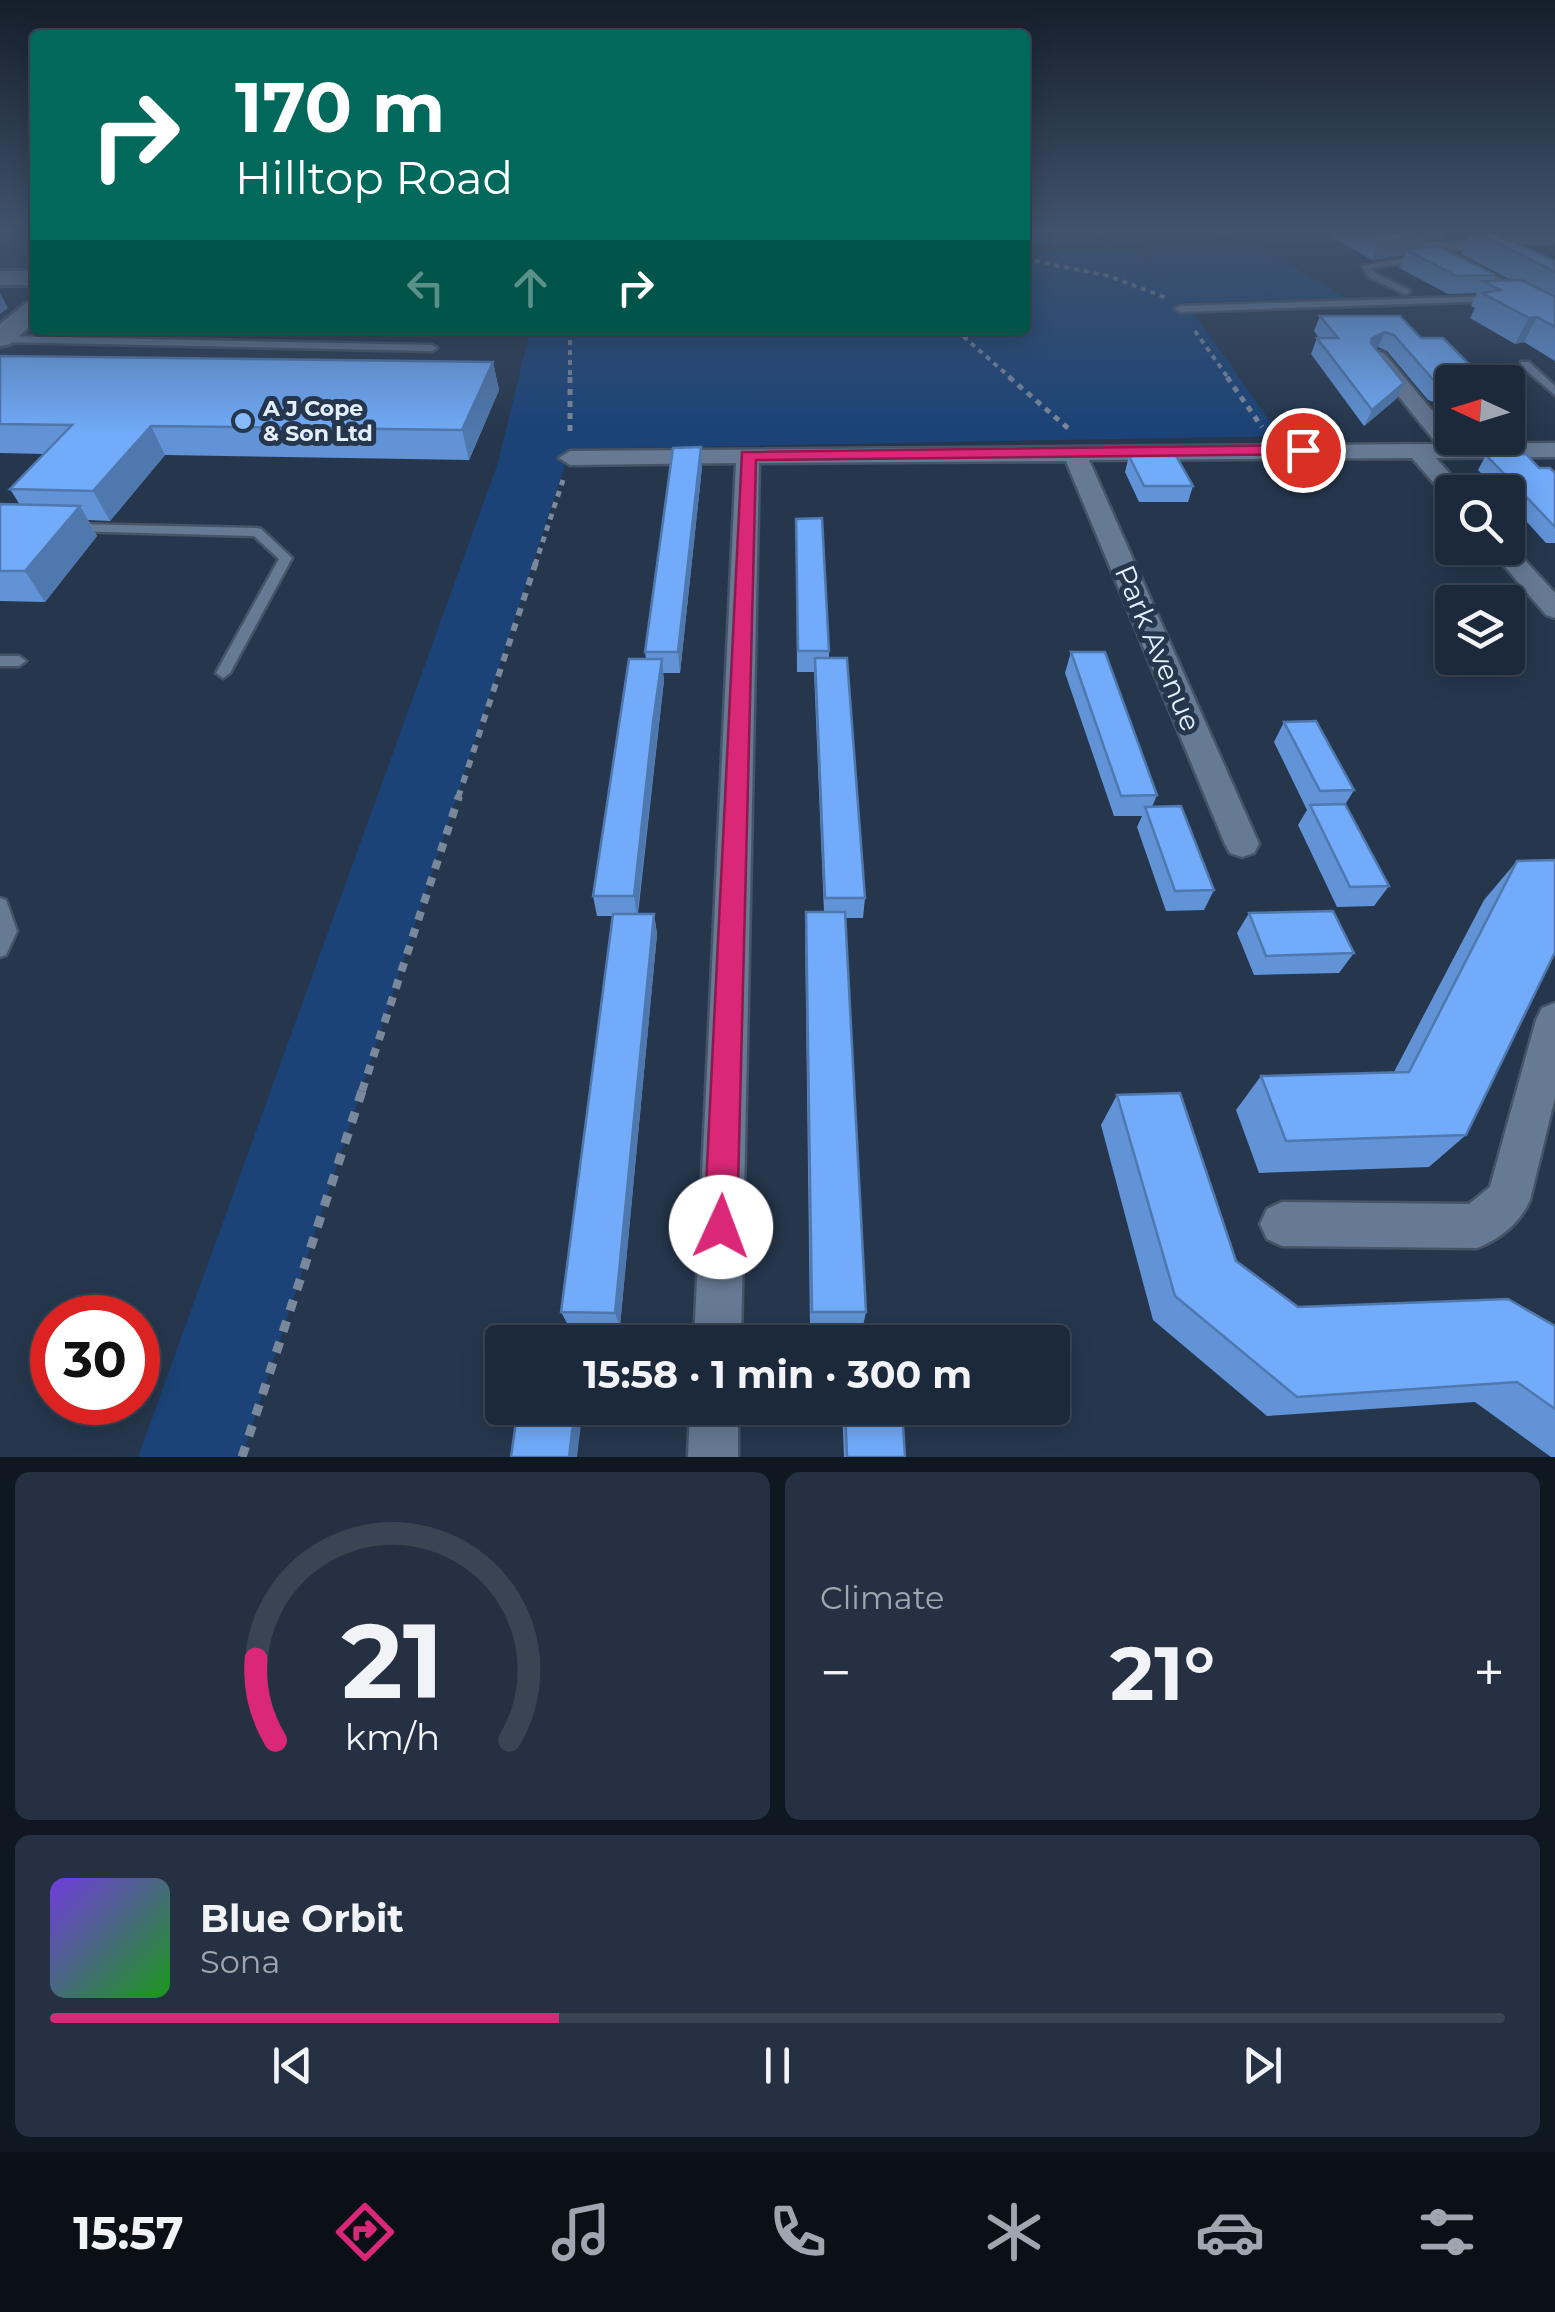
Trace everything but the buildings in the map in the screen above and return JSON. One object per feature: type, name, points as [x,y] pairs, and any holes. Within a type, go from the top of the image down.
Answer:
[{"type":"street","points":[[1522,298],[1555,316]]},
{"type":"street","points":[[0,339],[30,313]]},
{"type":"street","points":[[1377,357],[1435,428]]},
{"type":"street","points":[[570,458],[1077,446],[1435,450]]},
{"type":"street","name":"Park Avenue","points":[[1077,446],[1242,844]]},
{"type":"street","points":[[1417,450],[1439,475]]},
{"type":"street","points":[[1525,450],[1555,450]]},
{"type":"street","points":[[718,1325],[748,455]]},
{"type":"street","points":[[1517,565],[1555,609]]},
{"type":"street","points":[[1282,1224],[1476,1226],[1508,1200],[1555,1020]]},
{"type":"street","points":[[713,1457],[714,1425]]},
{"type":"lane","points":[[1180,309],[1522,298]]},
{"type":"lane","points":[[0,339],[432,348]]},
{"type":"lane","points":[[1525,364],[1555,392]]},
{"type":"lane","points":[[59,527],[256,532],[286,558],[223,672]]},
{"type":"lane","points":[[0,661],[19,661]]},
{"type":"lane","points":[[0,905],[8,931],[0,949]]},
{"type":"path","points":[[242,1457],[570,458],[570,335]]},
{"type":"path","points":[[961,335],[1077,446]]},
{"type":"shaded area","points":[[1030,298],[1346,298],[1186,302],[1280,436],[570,449],[242,1457],[138,1457],[150,1425],[160,1425],[160,1396],[498,463],[529,335],[1030,335]]},
{"type":"place","name":"A J Cope & Son Ltd","points":[[243,421]]},
{"type":"route","points":[[721,1227],[748,455],[1303,450]]}]
